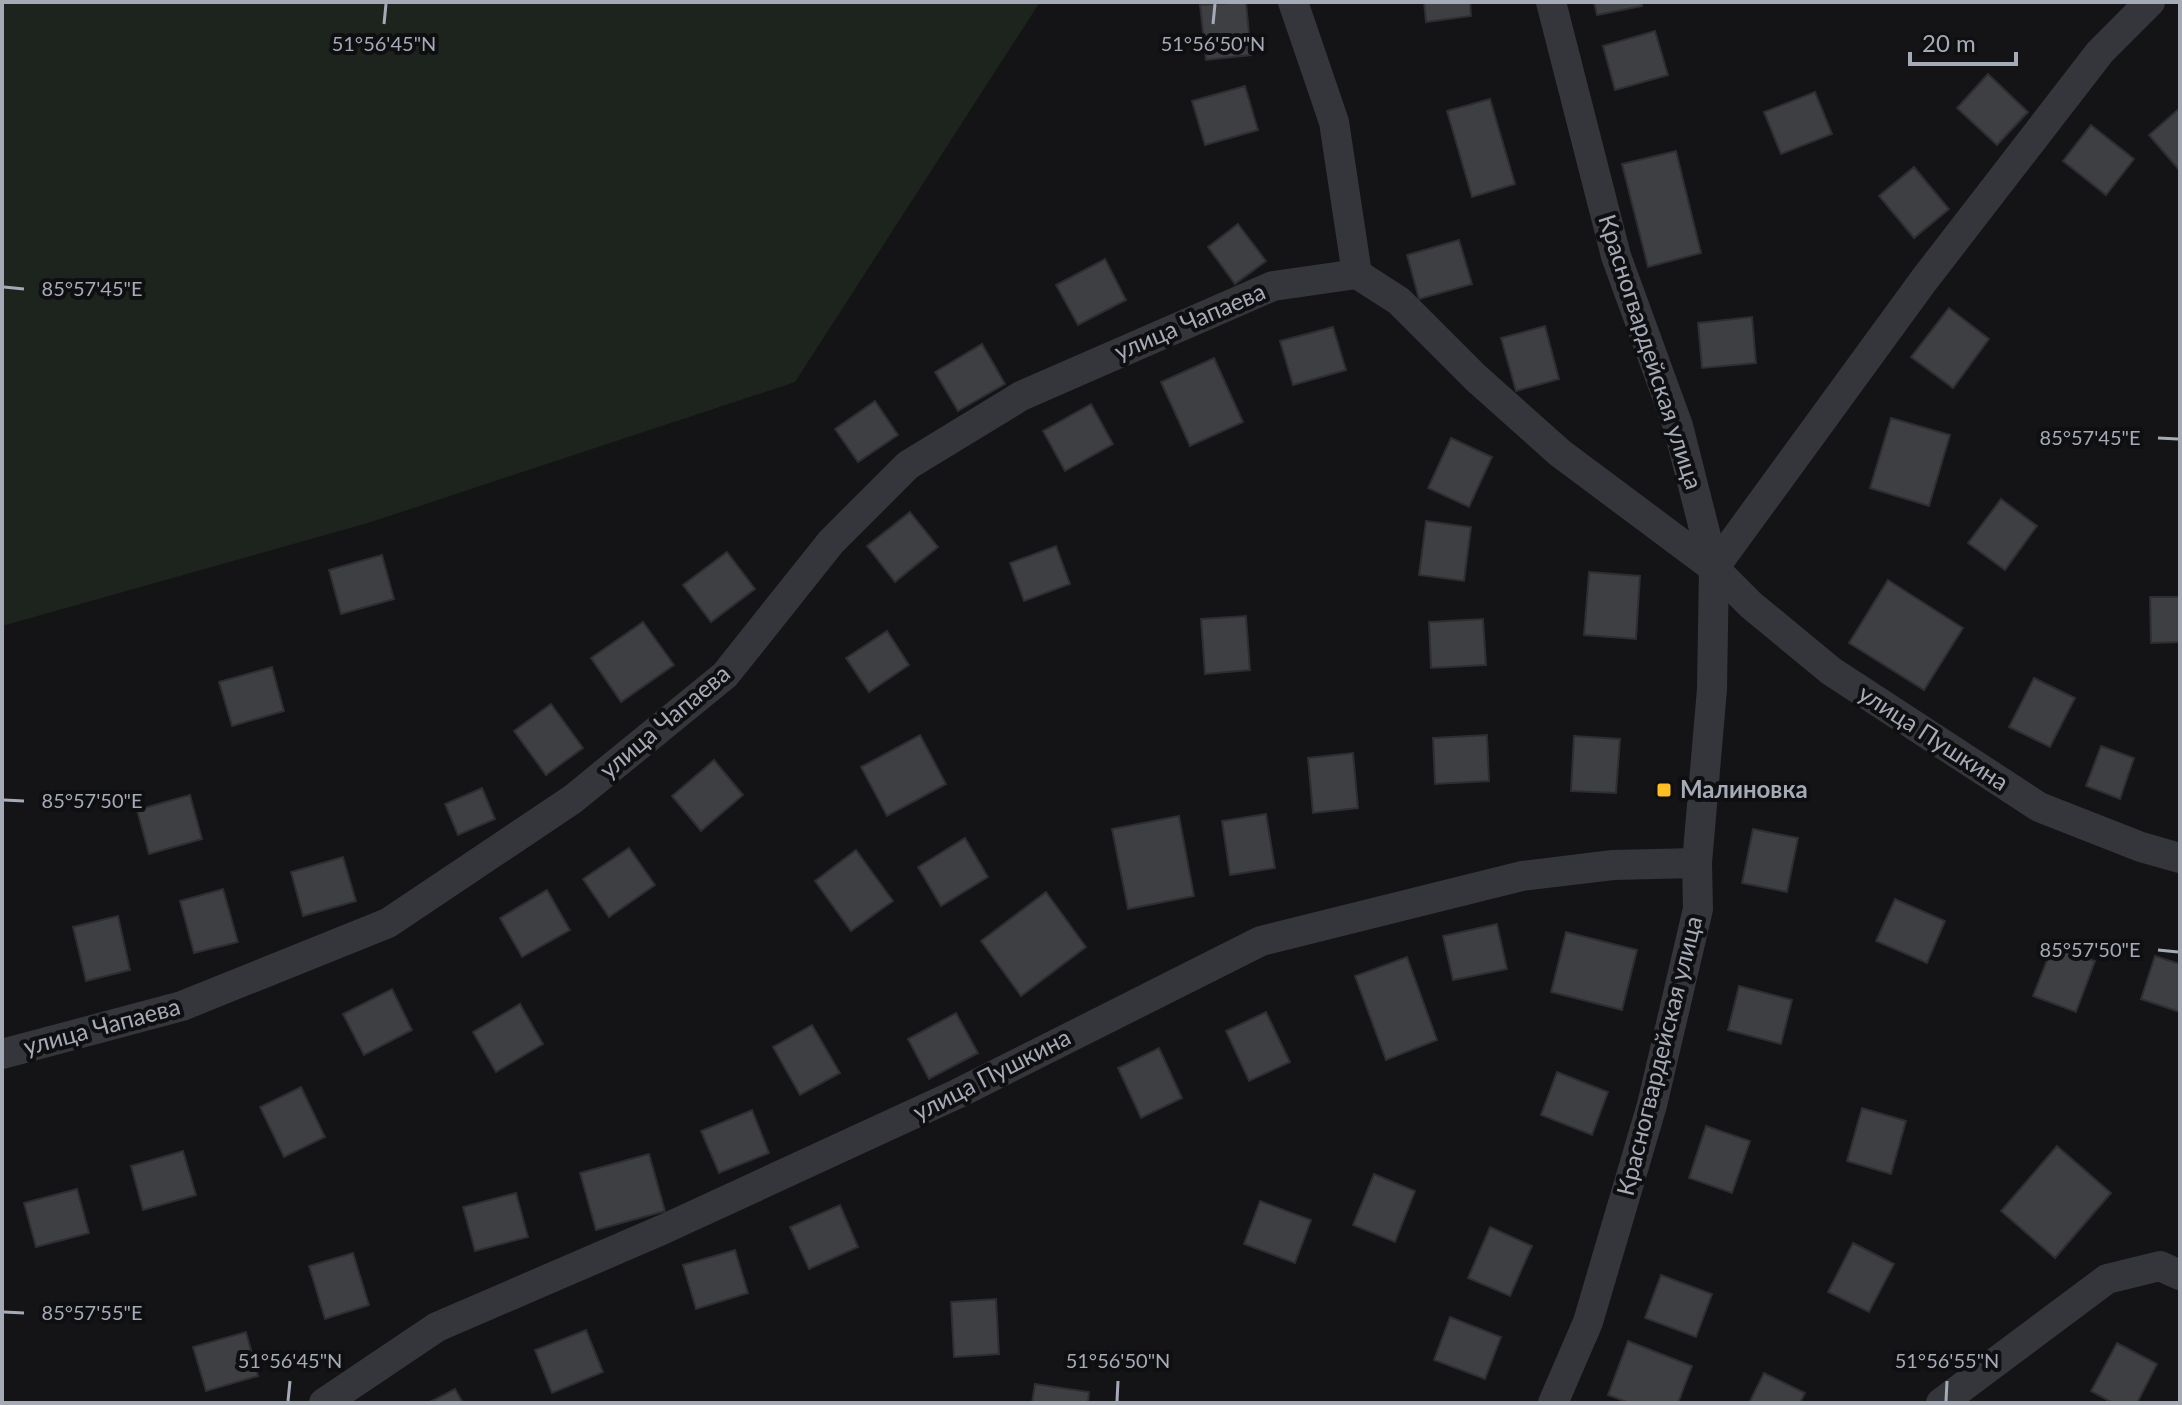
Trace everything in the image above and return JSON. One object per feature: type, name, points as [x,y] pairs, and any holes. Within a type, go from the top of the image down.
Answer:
[{"type":"street","points":[[1293,2],[1334,122],[1357,274]]},
{"type":"street","name":"Красногвардейская улица","points":[[1551,2],[1616,256],[1678,426],[1714,568],[1712,689],[1697,863],[1698,909],[1652,1105],[1588,1322],[1553,1403]]},
{"type":"street","points":[[1714,568],[1951,244],[2100,52],[2150,2]]},
{"type":"street","name":"улица Пушкина","points":[[1357,274],[1399,301],[1476,378],[1560,453],[1714,568],[1751,605],[1831,671],[2039,807],[2141,847],[2180,858]]},
{"type":"street","name":"улица Чапаева","points":[[2,1054],[182,1006],[388,923],[573,799],[725,675],[831,542],[908,465],[1021,396],[1273,286],[1357,274]]},
{"type":"street","name":"улица Пушкина","points":[[324,1403],[437,1327],[664,1229],[945,1099],[1261,941],[1522,876],[1613,865],[1697,863]]},
{"type":"street","points":[[1941,1403],[2107,1279],[2160,1266],[2180,1275]]},
{"type":"shaded area","points":[[2,2],[1040,2],[795,382],[368,523],[2,626]]},
{"type":"building","points":[[1246,2],[1251,55],[1206,60],[1200,5]]},
{"type":"building","points":[[1424,2],[1470,2],[1471,16],[1426,22]]},
{"type":"building","points":[[1594,2],[1641,2],[1642,6],[1597,15]]},
{"type":"building","points":[[1655,31],[1668,75],[1615,90],[1603,46]]},
{"type":"building","points":[[1988,74],[2028,112],[1997,145],[1957,108]]},
{"type":"building","points":[[1245,86],[1258,130],[1205,145],[1192,101]]},
{"type":"building","points":[[1815,92],[1832,134],[1781,154],[1764,112]]},
{"type":"building","points":[[1490,99],[1515,184],[1472,197],[1447,111]]},
{"type":"building","points":[[2180,108],[2180,171],[2149,135]]},
{"type":"building","points":[[2091,125],[2134,159],[2106,195],[2063,161]]},
{"type":"building","points":[[1676,151],[1701,253],[1648,267],[1622,164]]},
{"type":"building","points":[[1914,167],[1949,209],[1914,238],[1879,196]]},
{"type":"building","points":[[1238,224],[1266,261],[1235,284],[1208,247]]},
{"type":"building","points":[[1459,240],[1472,284],[1419,299],[1407,255]]},
{"type":"building","points":[[1105,259],[1126,300],[1078,325],[1056,285]]},
{"type":"building","points":[[1949,308],[1989,339],[1953,388],[1911,357]]},
{"type":"building","points":[[1752,317],[1756,363],[1702,368],[1698,323]]},
{"type":"building","points":[[1545,326],[1559,379],[1516,391],[1501,338]]},
{"type":"building","points":[[1333,327],[1346,370],[1293,385],[1280,341]]},
{"type":"building","points":[[982,344],[1005,384],[958,411],[935,372]]},
{"type":"building","points":[[1214,358],[1243,422],[1190,446],[1161,382]]},
{"type":"building","points":[[875,401],[898,435],[858,462],[835,429]]},
{"type":"building","points":[[1091,404],[1113,444],[1065,471],[1043,431]]},
{"type":"building","points":[[1891,418],[1950,435],[1929,506],[1870,488]]},
{"type":"building","points":[[1451,438],[1492,457],[1469,507],[1428,488]]},
{"type":"building","points":[[2001,499],[2037,526],[2005,570],[1968,543]]},
{"type":"building","points":[[910,512],[938,547],[895,582],[867,546]]},
{"type":"building","points":[[1426,521],[1471,527],[1464,581],[1419,575]]},
{"type":"building","points":[[1056,546],[1070,584],[1024,601],[1010,563]]},
{"type":"building","points":[[727,552],[755,589],[711,622],[683,585]]},
{"type":"building","points":[[382,555],[394,599],[341,614],[329,570]]},
{"type":"building","points":[[1589,572],[1640,576],[1636,639],[1584,635]]},
{"type":"building","points":[[1888,580],[1963,628],[1924,690],[1849,643]]},
{"type":"building","points":[[2150,597],[2180,597],[2180,642],[2151,643]]},
{"type":"building","points":[[1246,616],[1250,670],[1205,674],[1201,619]]},
{"type":"building","points":[[1483,619],[1486,665],[1431,668],[1429,622]]},
{"type":"building","points":[[643,622],[674,665],[621,702],[591,658]]},
{"type":"building","points":[[887,631],[909,665],[869,692],[846,658]]},
{"type":"building","points":[[272,667],[284,711],[232,726],[219,682]]},
{"type":"building","points":[[2034,678],[2075,698],[2050,747],[2009,727]]},
{"type":"building","points":[[551,704],[583,748],[546,775],[514,731]]},
{"type":"building","points":[[920,735],[946,784],[887,816],[861,767]]},
{"type":"building","points":[[1487,735],[1489,781],[1435,784],[1433,738]]},
{"type":"building","points":[[1574,736],[1620,739],[1616,793],[1571,791]]},
{"type":"building","points":[[2101,746],[2134,758],[2120,799],[2086,786]]},
{"type":"building","points":[[1353,753],[1358,808],[1313,813],[1308,758]]},
{"type":"building","points":[[714,760],[743,795],[701,831],[672,796]]},
{"type":"building","points":[[482,788],[495,819],[458,835],[445,804]]},
{"type":"building","points":[[190,795],[202,839],[149,854],[137,810]]},
{"type":"building","points":[[1266,814],[1275,868],[1230,875],[1222,821]]},
{"type":"building","points":[[1179,816],[1194,896],[1128,909],[1112,829]]},
{"type":"building","points":[[1753,829],[1798,838],[1787,892],[1742,883]]},
{"type":"building","points":[[965,838],[988,877],[941,906],[918,867]]},
{"type":"building","points":[[629,848],[655,885],[609,917],[583,879]]},
{"type":"building","points":[[856,850],[893,901],[851,931],[815,881]]},
{"type":"building","points":[[343,857],[356,901],[303,916],[291,872]]},
{"type":"building","points":[[223,889],[238,942],[194,953],[180,901]]},
{"type":"building","points":[[547,890],[570,930],[522,957],[500,918]]},
{"type":"building","points":[[1046,892],[1086,947],[1021,996],[981,941]]},
{"type":"building","points":[[1895,899],[1945,921],[1927,963],[1876,941]]},
{"type":"building","points":[[118,916],[130,970],[86,981],[73,927]]},
{"type":"building","points":[[1497,924],[1507,969],[1453,980],[1443,936]]},
{"type":"building","points":[[1566,932],[1637,950],[1622,1010],[1551,992]]},
{"type":"building","points":[[2053,945],[2095,961],[2076,1012],[2033,996]]},
{"type":"building","points":[[2155,956],[2180,964],[2180,1012],[2141,999]]},
{"type":"building","points":[[1407,957],[1437,1040],[1386,1060],[1355,976]]},
{"type":"building","points":[[1739,986],[1792,1000],[1781,1044],[1728,1030]]},
{"type":"building","points":[[392,989],[412,1030],[364,1055],[343,1014]]},
{"type":"building","points":[[520,1004],[543,1044],[496,1072],[473,1032]]},
{"type":"building","points":[[1266,1012],[1290,1062],[1249,1081],[1226,1031]]},
{"type":"building","points":[[956,1013],[978,1053],[929,1079],[908,1039]]},
{"type":"building","points":[[812,1025],[840,1073],[800,1095],[773,1047]]},
{"type":"building","points":[[1159,1048],[1182,1098],[1141,1118],[1118,1068]]},
{"type":"building","points":[[1557,1072],[1608,1092],[1592,1135],[1541,1115]]},
{"type":"building","points":[[301,1087],[325,1137],[284,1157],[260,1107]]},
{"type":"building","points":[[1862,1108],[1906,1121],[1891,1174],[1847,1161]]},
{"type":"building","points":[[752,1110],[769,1153],[719,1173],[701,1131]]},
{"type":"building","points":[[1706,1126],[1750,1141],[1732,1193],[1689,1178]]},
{"type":"building","points":[[2057,1146],[2111,1193],[2055,1258],[2001,1211]]},
{"type":"building","points":[[183,1151],[196,1195],[143,1210],[131,1166]]},
{"type":"building","points":[[649,1154],[665,1211],[596,1230],[580,1173]]},
{"type":"building","points":[[1374,1174],[1415,1191],[1395,1242],[1353,1225]]},
{"type":"building","points":[[77,1189],[89,1233],[36,1247],[24,1203]]},
{"type":"building","points":[[516,1193],[528,1237],[475,1251],[463,1207]]},
{"type":"building","points":[[1260,1201],[1311,1220],[1295,1263],[1244,1244]]},
{"type":"building","points":[[840,1205],[858,1247],[809,1269],[790,1227]]},
{"type":"building","points":[[1490,1227],[1532,1246],[1510,1296],[1468,1278]]},
{"type":"building","points":[[1853,1243],[1894,1264],[1869,1312],[1828,1292]]},
{"type":"building","points":[[735,1250],[748,1293],[696,1309],[683,1265]]},
{"type":"building","points":[[353,1253],[369,1305],[325,1319],[309,1266]]},
{"type":"building","points":[[1661,1275],[1712,1294],[1696,1337],[1645,1318]]},
{"type":"building","points":[[996,1299],[999,1354],[954,1357],[951,1302]]},
{"type":"building","points":[[1450,1317],[1501,1337],[1485,1379],[1434,1360]]},
{"type":"building","points":[[586,1330],[603,1372],[552,1393],[535,1350]]},
{"type":"building","points":[[246,1332],[258,1376],[206,1391],[193,1347]]},
{"type":"building","points":[[1628,1341],[1692,1366],[1678,1403],[1629,1403],[1608,1395]]},
{"type":"building","points":[[2117,1343],[2157,1364],[2137,1403],[2113,1403],[2091,1391]]},
{"type":"building","points":[[1764,1373],[1805,1393],[1800,1403],[1749,1403]]},
{"type":"building","points":[[1035,1384],[1089,1392],[1088,1403],[1032,1403]]},
{"type":"building","points":[[455,1389],[463,1403],[428,1403]]},
{"type":"place","name":"Малиновка","points":[[1664,790]]}]
